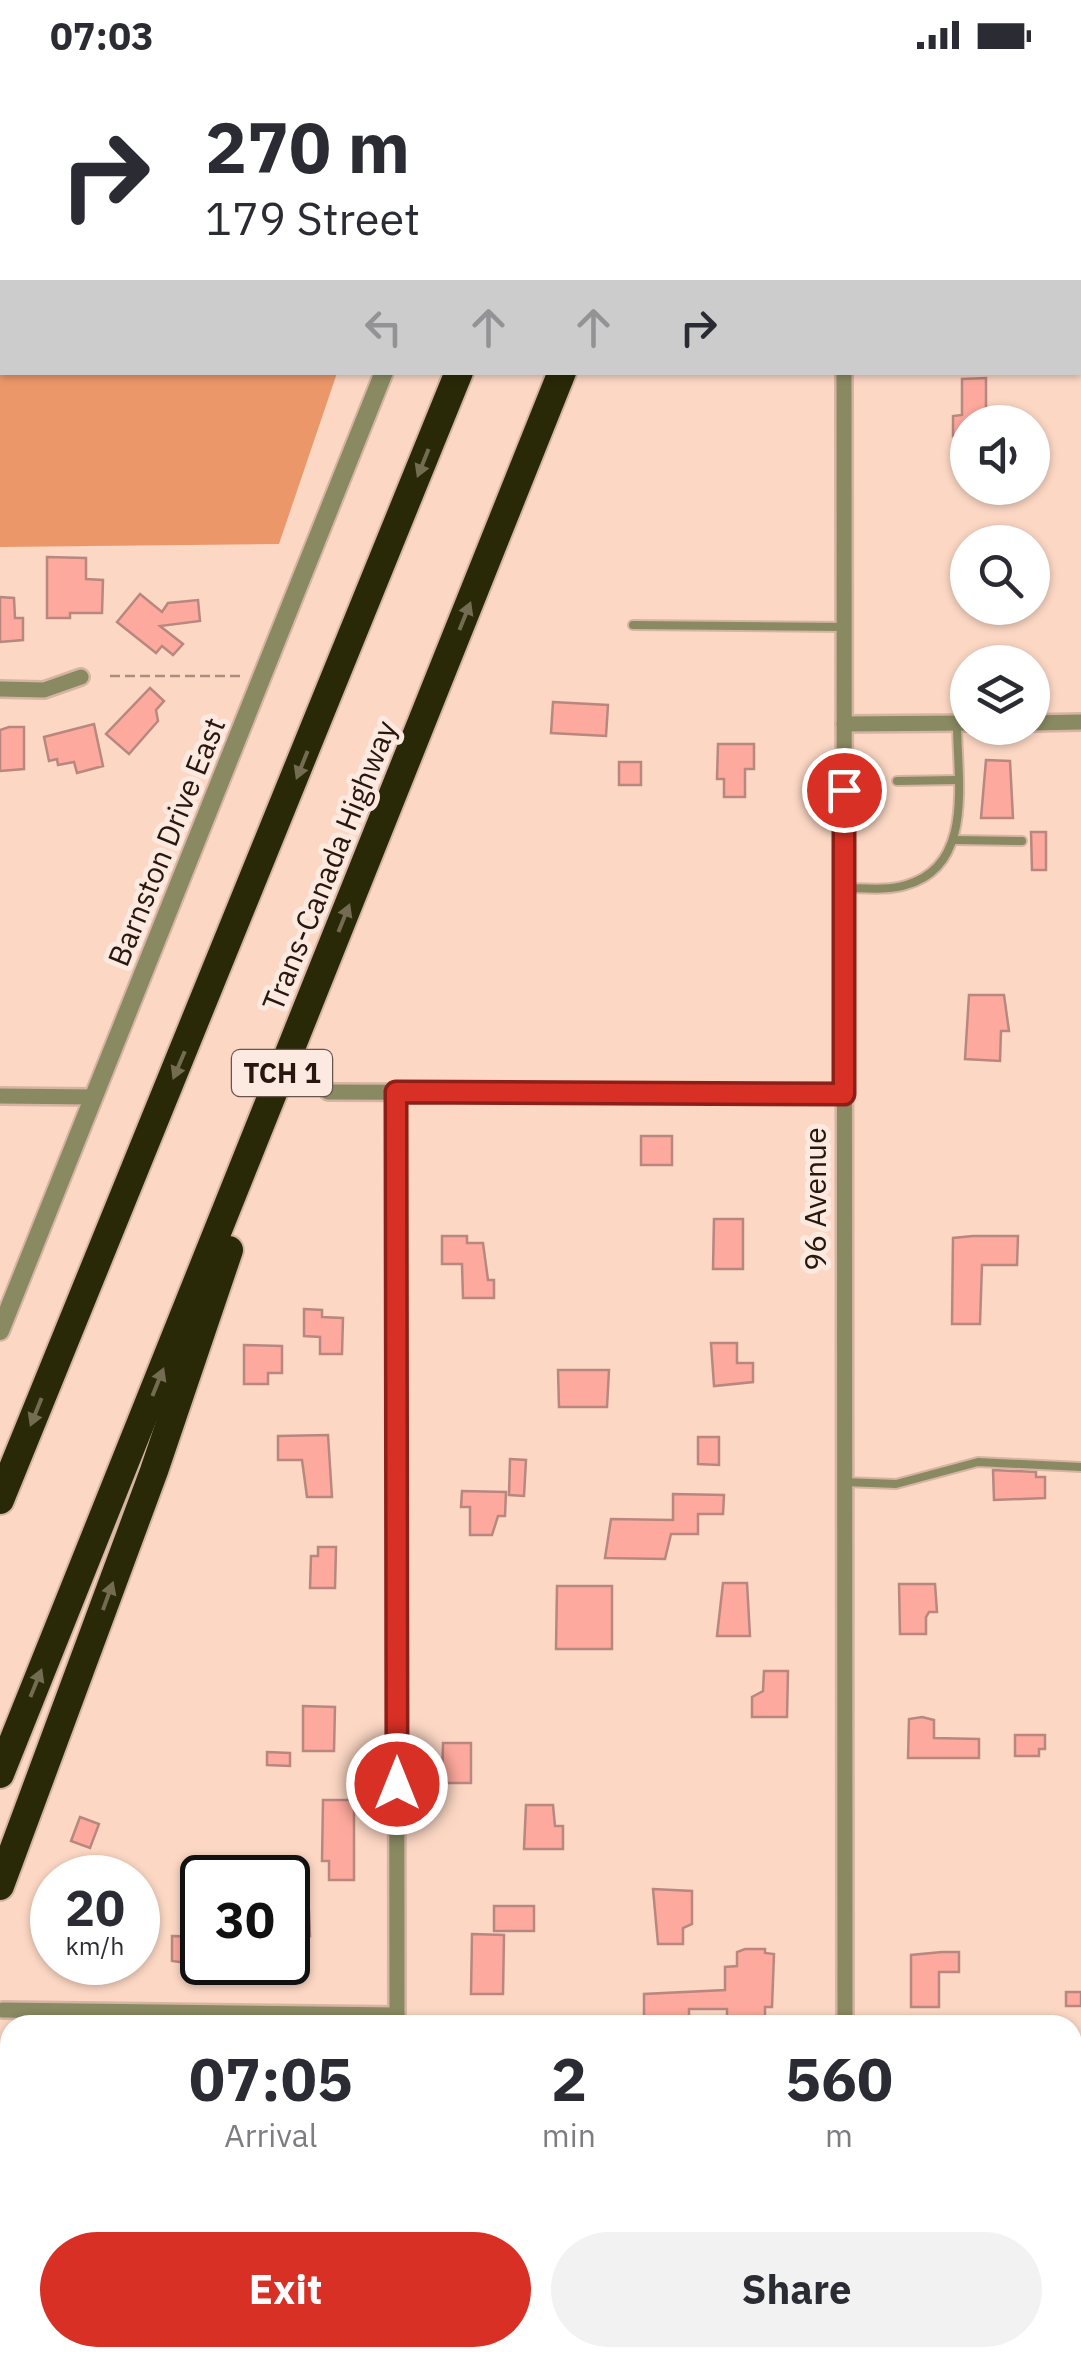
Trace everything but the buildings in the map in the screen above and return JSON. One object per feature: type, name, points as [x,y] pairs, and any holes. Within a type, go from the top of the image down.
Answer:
[{"type":"highway","name":"TCH 1","points":[[0,1500],[458,375]]},
{"type":"highway","name":"Trans-Canada Highway","points":[[0,1774],[561,375]]},
{"type":"highway","points":[[0,1885],[154,1471],[330,955]]},
{"type":"street","name":"Barnston Drive East","points":[[0,1331],[8,1290],[94,1097],[383,375]]},
{"type":"street","name":"96 Avenue","points":[[844,375],[844,2015]]},
{"type":"street","points":[[0,689],[44,690],[81,677]]},
{"type":"street","points":[[1050,723],[1081,722]]},
{"type":"street","points":[[844,724],[950,723]]},
{"type":"street","points":[[328,1092],[844,1094]]},
{"type":"street","points":[[396,1092],[397,2015]]},
{"type":"street","points":[[0,1096],[94,1097]]},
{"type":"street","points":[[4,2010],[124,2015]]},
{"type":"lane","points":[[633,625],[844,627]]},
{"type":"lane","points":[[844,888],[902,887],[916,882],[946,859],[955,840],[960,745]]},
{"type":"lane","points":[[896,781],[957,780]]},
{"type":"lane","points":[[955,840],[1022,841]]},
{"type":"lane","points":[[845,1482],[896,1484],[978,1462],[1081,1467]]},
{"type":"path","points":[[110,676],[246,676]]},
{"type":"shaded area","points":[[0,375],[336,375],[279,544],[0,547]]},
{"type":"route","points":[[397,1784],[396,1092],[844,1094],[844,790]]}]
